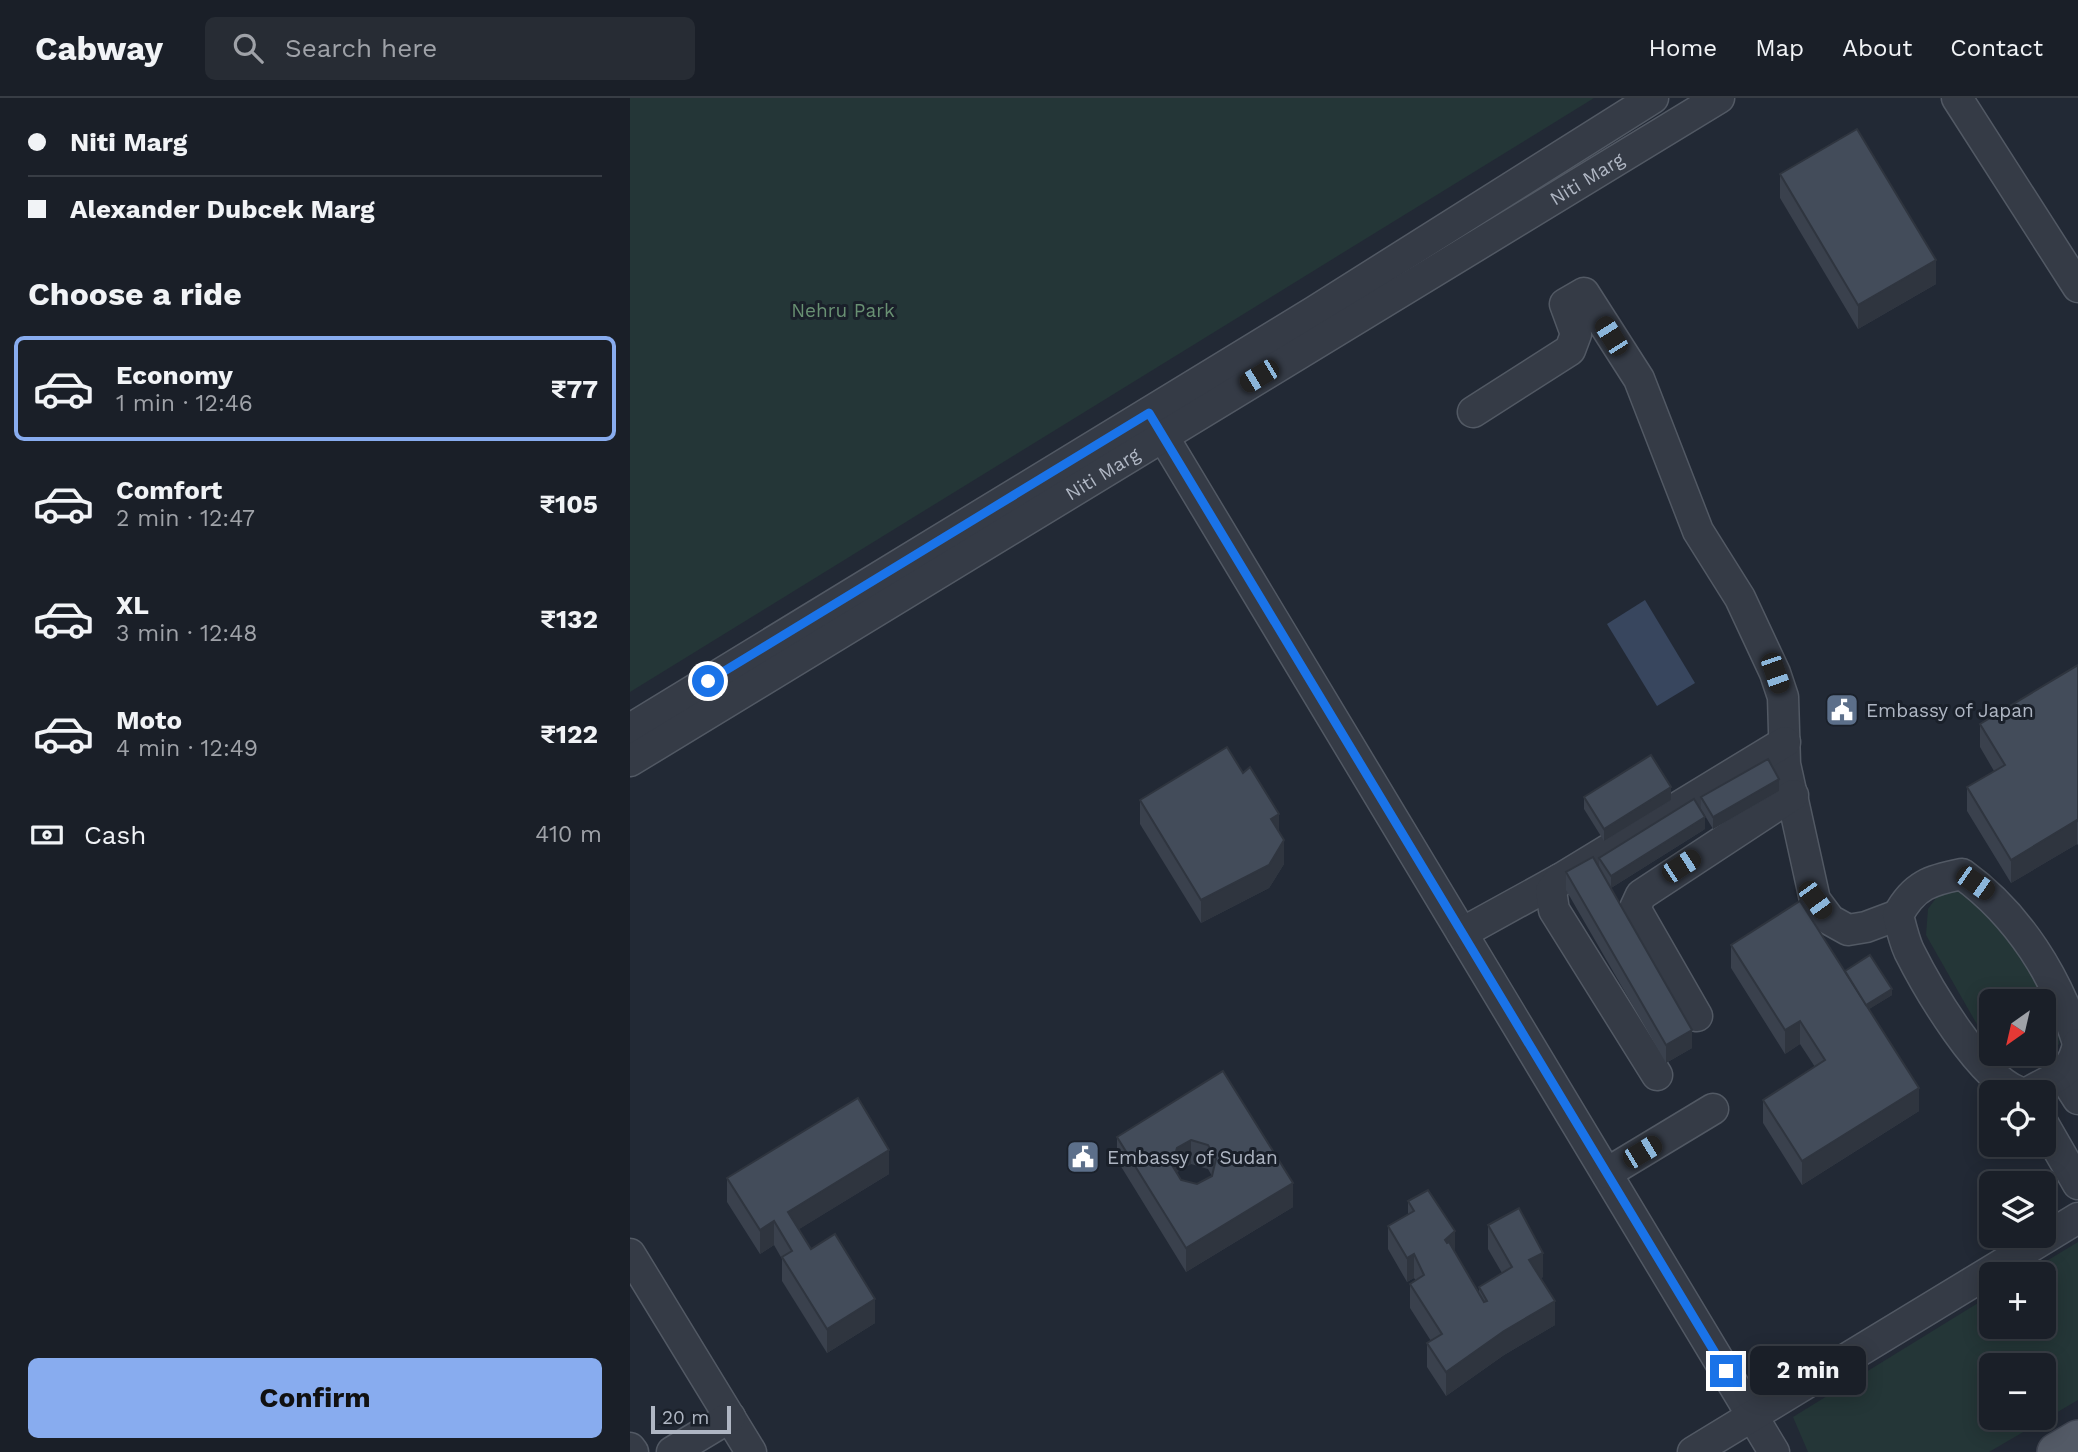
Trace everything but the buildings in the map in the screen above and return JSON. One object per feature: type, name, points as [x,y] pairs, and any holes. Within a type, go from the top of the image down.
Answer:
[{"type":"main road","points":[[2056,1452],[2078,1439]]},
{"type":"street","name":"Niti Marg","points":[[630,761],[1155,425],[1653,98]]},
{"type":"street","name":"Niti Marg","points":[[630,729],[1719,98]]},
{"type":"street","points":[[1957,98],[2078,287]]},
{"type":"street","points":[[1473,412],[1570,350],[1576,334],[1565,304],[1584,293],[1639,379],[1698,531],[1740,598],[1775,673],[1783,697],[1784,764],[1815,900],[1830,920],[1847,930],[1866,927],[1898,915],[1905,902],[1927,881],[1962,874],[1988,892],[2022,930],[2070,996],[2078,1043],[2075,1062],[2051,1080]]},
{"type":"street","points":[[1155,425],[1774,1452]]},
{"type":"street","points":[[1462,933],[1560,879],[1785,742]]},
{"type":"street","points":[[1698,1016],[1635,908],[1641,895],[1793,795]]},
{"type":"street","points":[[1560,879],[1552,891],[1554,910],[1657,1074]]},
{"type":"street","points":[[1898,915],[1909,950],[1973,1054],[2001,1080]]},
{"type":"street","points":[[2062,1074],[2078,1099]]},
{"type":"street","points":[[1607,1173],[1713,1108]]},
{"type":"street","points":[[2056,1146],[2078,1184]]},
{"type":"street","points":[[1693,1452],[2078,1218]]},
{"type":"street","points":[[630,1254],[751,1452]]},
{"type":"street","points":[[672,1452],[730,1416]]},
{"type":"green space","name":"Nehru Park","points":[[630,98],[1594,98],[630,692]]},
{"type":"green space","points":[[1966,886],[2010,939],[2042,989],[1979,989],[1979,1028],[1926,935],[1928,909],[1939,894]]},
{"type":"green space","points":[[2056,1024],[2059,1044],[2056,1047]]},
{"type":"green space","points":[[2078,1242],[2078,1400],[2056,1413],[2056,1353],[1979,1353],[1979,1430],[2027,1430],[1989,1452],[1808,1452],[1793,1417],[1979,1302],[1979,1339],[2056,1339],[2056,1262],[2045,1262]]},
{"type":"water","points":[[1645,600],[1695,683],[1657,706],[1607,624]]},
{"type":"place","name":"Embassy of Japan","points":[[1842,710]]},
{"type":"place","name":"Embassy of Sudan","points":[[1083,1157]]},
{"type":"route","points":[[708,681],[1149,413],[1726,1371]]}]
